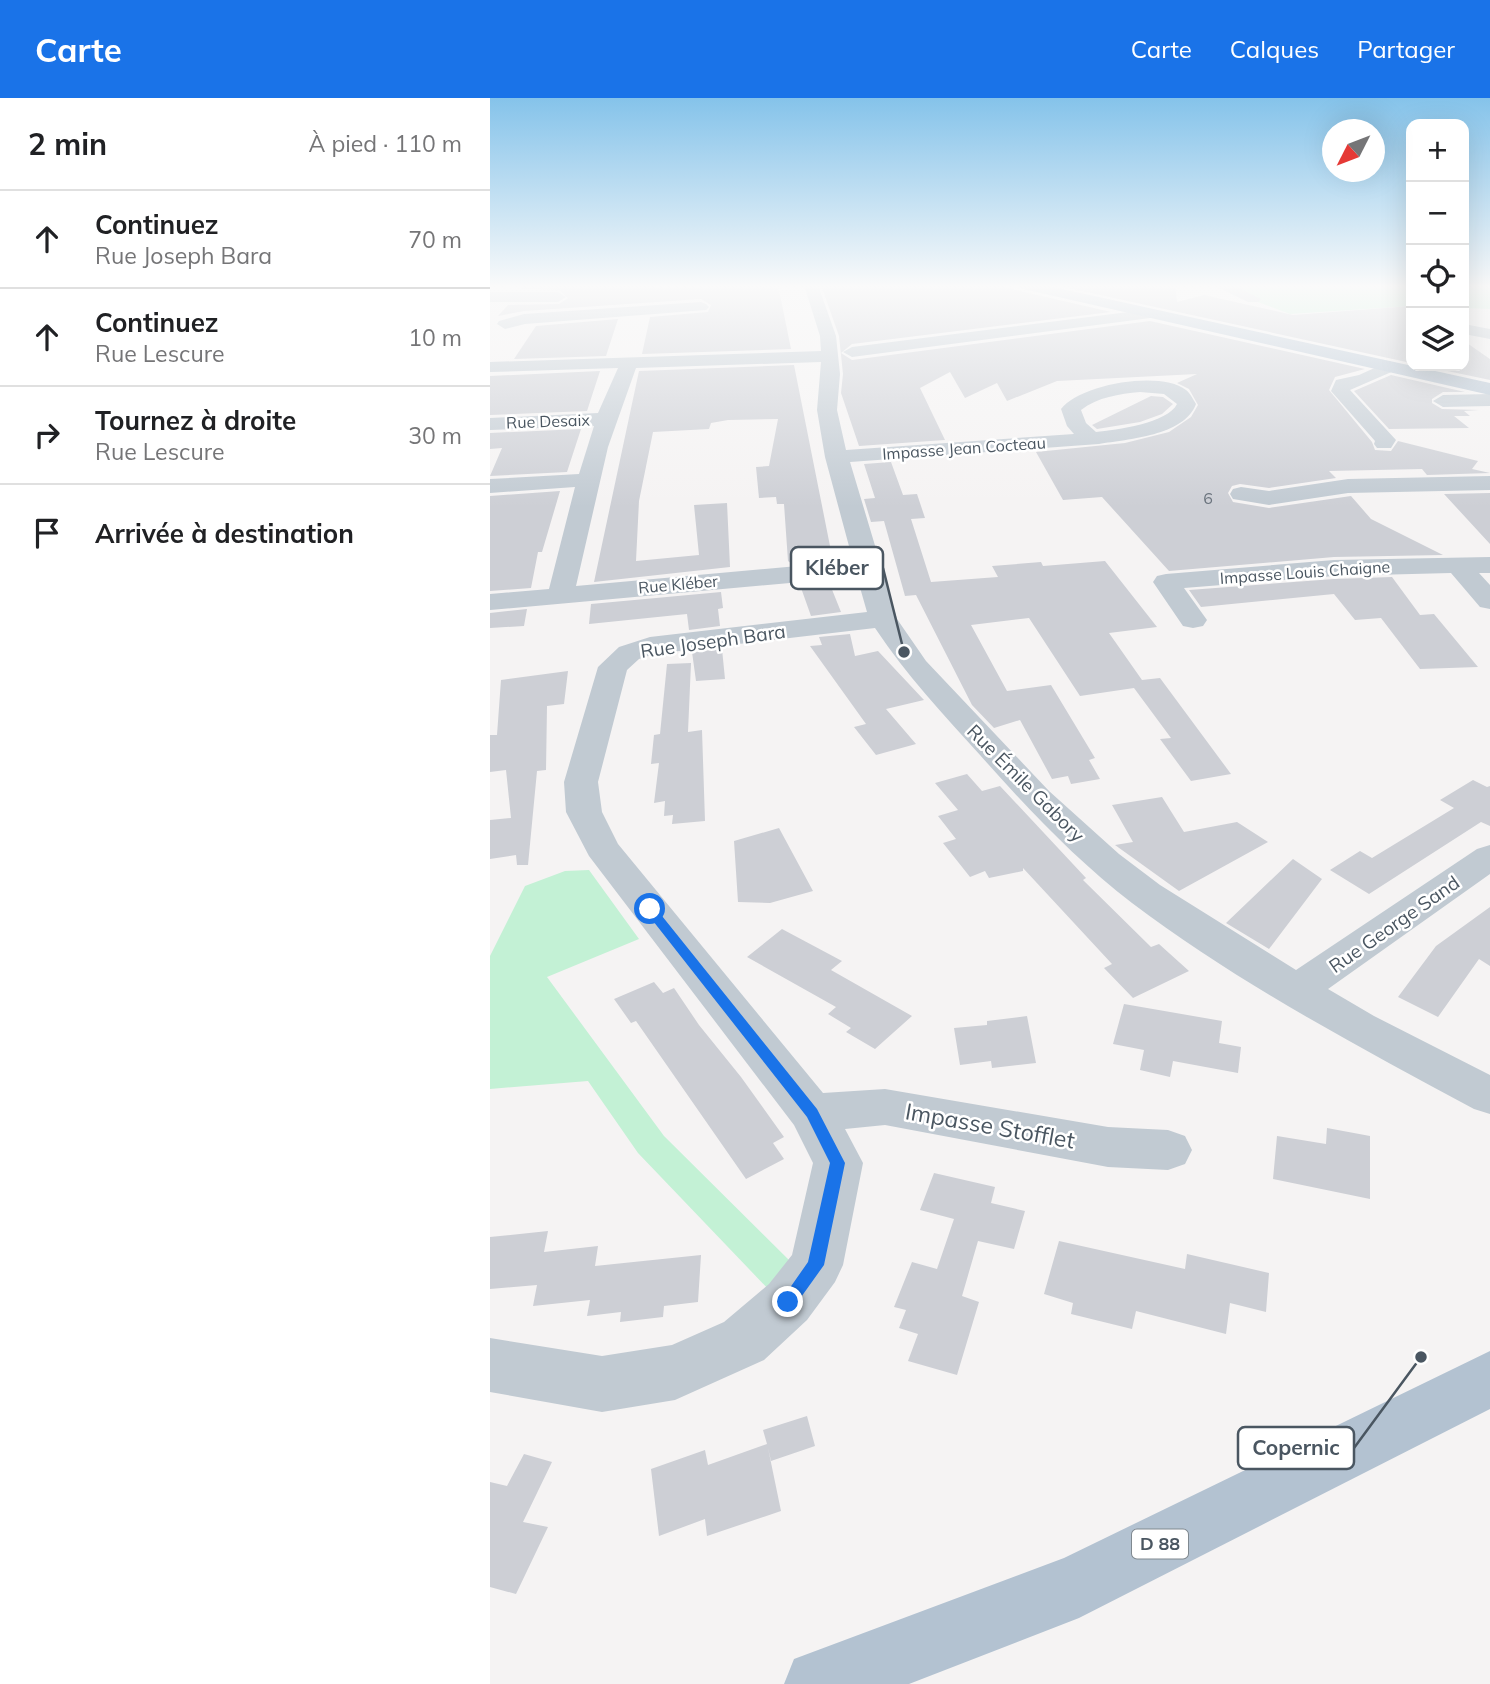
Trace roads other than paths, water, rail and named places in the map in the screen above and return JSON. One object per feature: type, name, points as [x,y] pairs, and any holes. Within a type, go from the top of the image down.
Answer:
[{"type":"main road","points":[[1358,359],[1490,389]]},
{"type":"main road","name":"D 88","points":[[819,1684],[1079,1585],[1490,1379]]},
{"type":"street","points":[[490,367],[723,359]]},
{"type":"street","name":"Rue Émile Gabory","points":[[840,359],[827,410],[836,457],[866,568],[883,619],[916,667],[1037,798],[1106,862],[1167,908],[1358,1027],[1490,1096]]},
{"type":"street","points":[[561,595],[588,480],[607,419],[629,363]]},
{"type":"street","points":[[1384,444],[1386,440],[1340,391],[1343,384],[1365,379],[1390,366]]},
{"type":"street","name":"Impasse Jean Cocteau","points":[[836,457],[1091,438],[1148,430],[1178,415],[1184,408],[1184,402],[1172,391],[1155,388],[1115,390],[1090,395],[1071,409],[1077,426],[1091,438]]},
{"type":"street","points":[[1443,401],[1490,400]]},
{"type":"street","name":"Rue Desaix","points":[[490,424],[607,419]]},
{"type":"street","points":[[490,486],[588,480]]},
{"type":"street","points":[[1241,494],[1269,498],[1348,486],[1490,483]]},
{"type":"street","name":"Impasse Louis Chaigne","points":[[1193,620],[1166,582],[1334,568],[1490,565]]},
{"type":"street","points":[[1458,566],[1490,601]]},
{"type":"street","name":"Rue Kléber","points":[[490,602],[866,568]]},
{"type":"street","name":"Rue Joseph Bara","points":[[490,1365],[602,1384],[675,1372],[744,1341],[788,1302],[816,1265],[838,1163],[812,1113],[603,848],[584,812],[581,782],[613,667],[629,653],[650,646],[883,619]]},
{"type":"street","name":"Rue George Sand","points":[[1297,990],[1490,858]]},
{"type":"street","name":"Impasse Stofflet","points":[[812,1113],[886,1107],[1108,1147],[1168,1150]]},
{"type":"place","name":"Kléber","points":[[904,652]]},
{"type":"place","name":"Copernic","points":[[1421,1357]]}]
